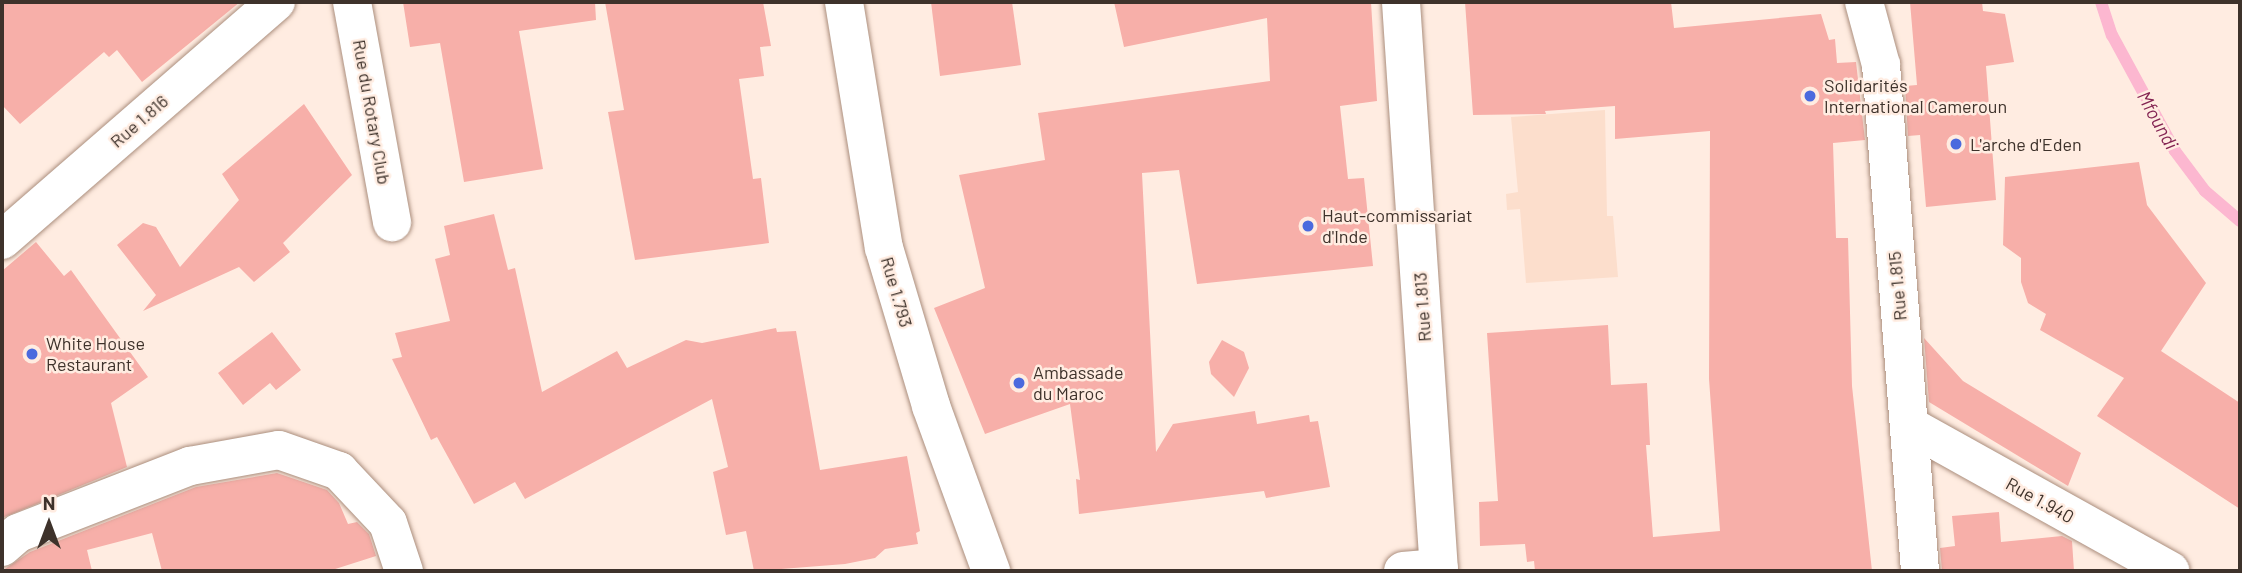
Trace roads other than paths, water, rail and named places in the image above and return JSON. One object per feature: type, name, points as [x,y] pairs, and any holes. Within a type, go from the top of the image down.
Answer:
[{"type":"street","name":"Rue 1.816","points":[[2,240],[276,2]]},
{"type":"street","name":"Rue du Rotary Club","points":[[352,2],[392,222]]},
{"type":"street","name":"Rue 1.793","points":[[844,2],[884,248],[930,406],[991,571]]},
{"type":"street","name":"Rue 1.813","points":[[1401,2],[1427,570]]},
{"type":"street","name":"Rue 1.815","points":[[1864,2],[1881,65],[1920,571]]},
{"type":"street","name":"Rue 1.940","points":[[1910,426],[2170,571]]},
{"type":"street","points":[[2,547],[18,533],[190,466],[279,450],[339,471],[388,523],[404,571]]},
{"type":"waterway","name":"Mfoundi","points":[[2101,2],[2112,35],[2175,151],[2205,191],[2240,221]]},
{"type":"place","name":"Solidarités International Cameroun","points":[[1810,96]]},
{"type":"place","name":"L'arche d'Eden","points":[[1956,144]]},
{"type":"place","name":"Haut-commissariat d'Inde","points":[[1308,226]]},
{"type":"place","name":"White House Restaurant","points":[[32,354]]},
{"type":"place","name":"Ambassade du Maroc","points":[[1019,383]]}]
